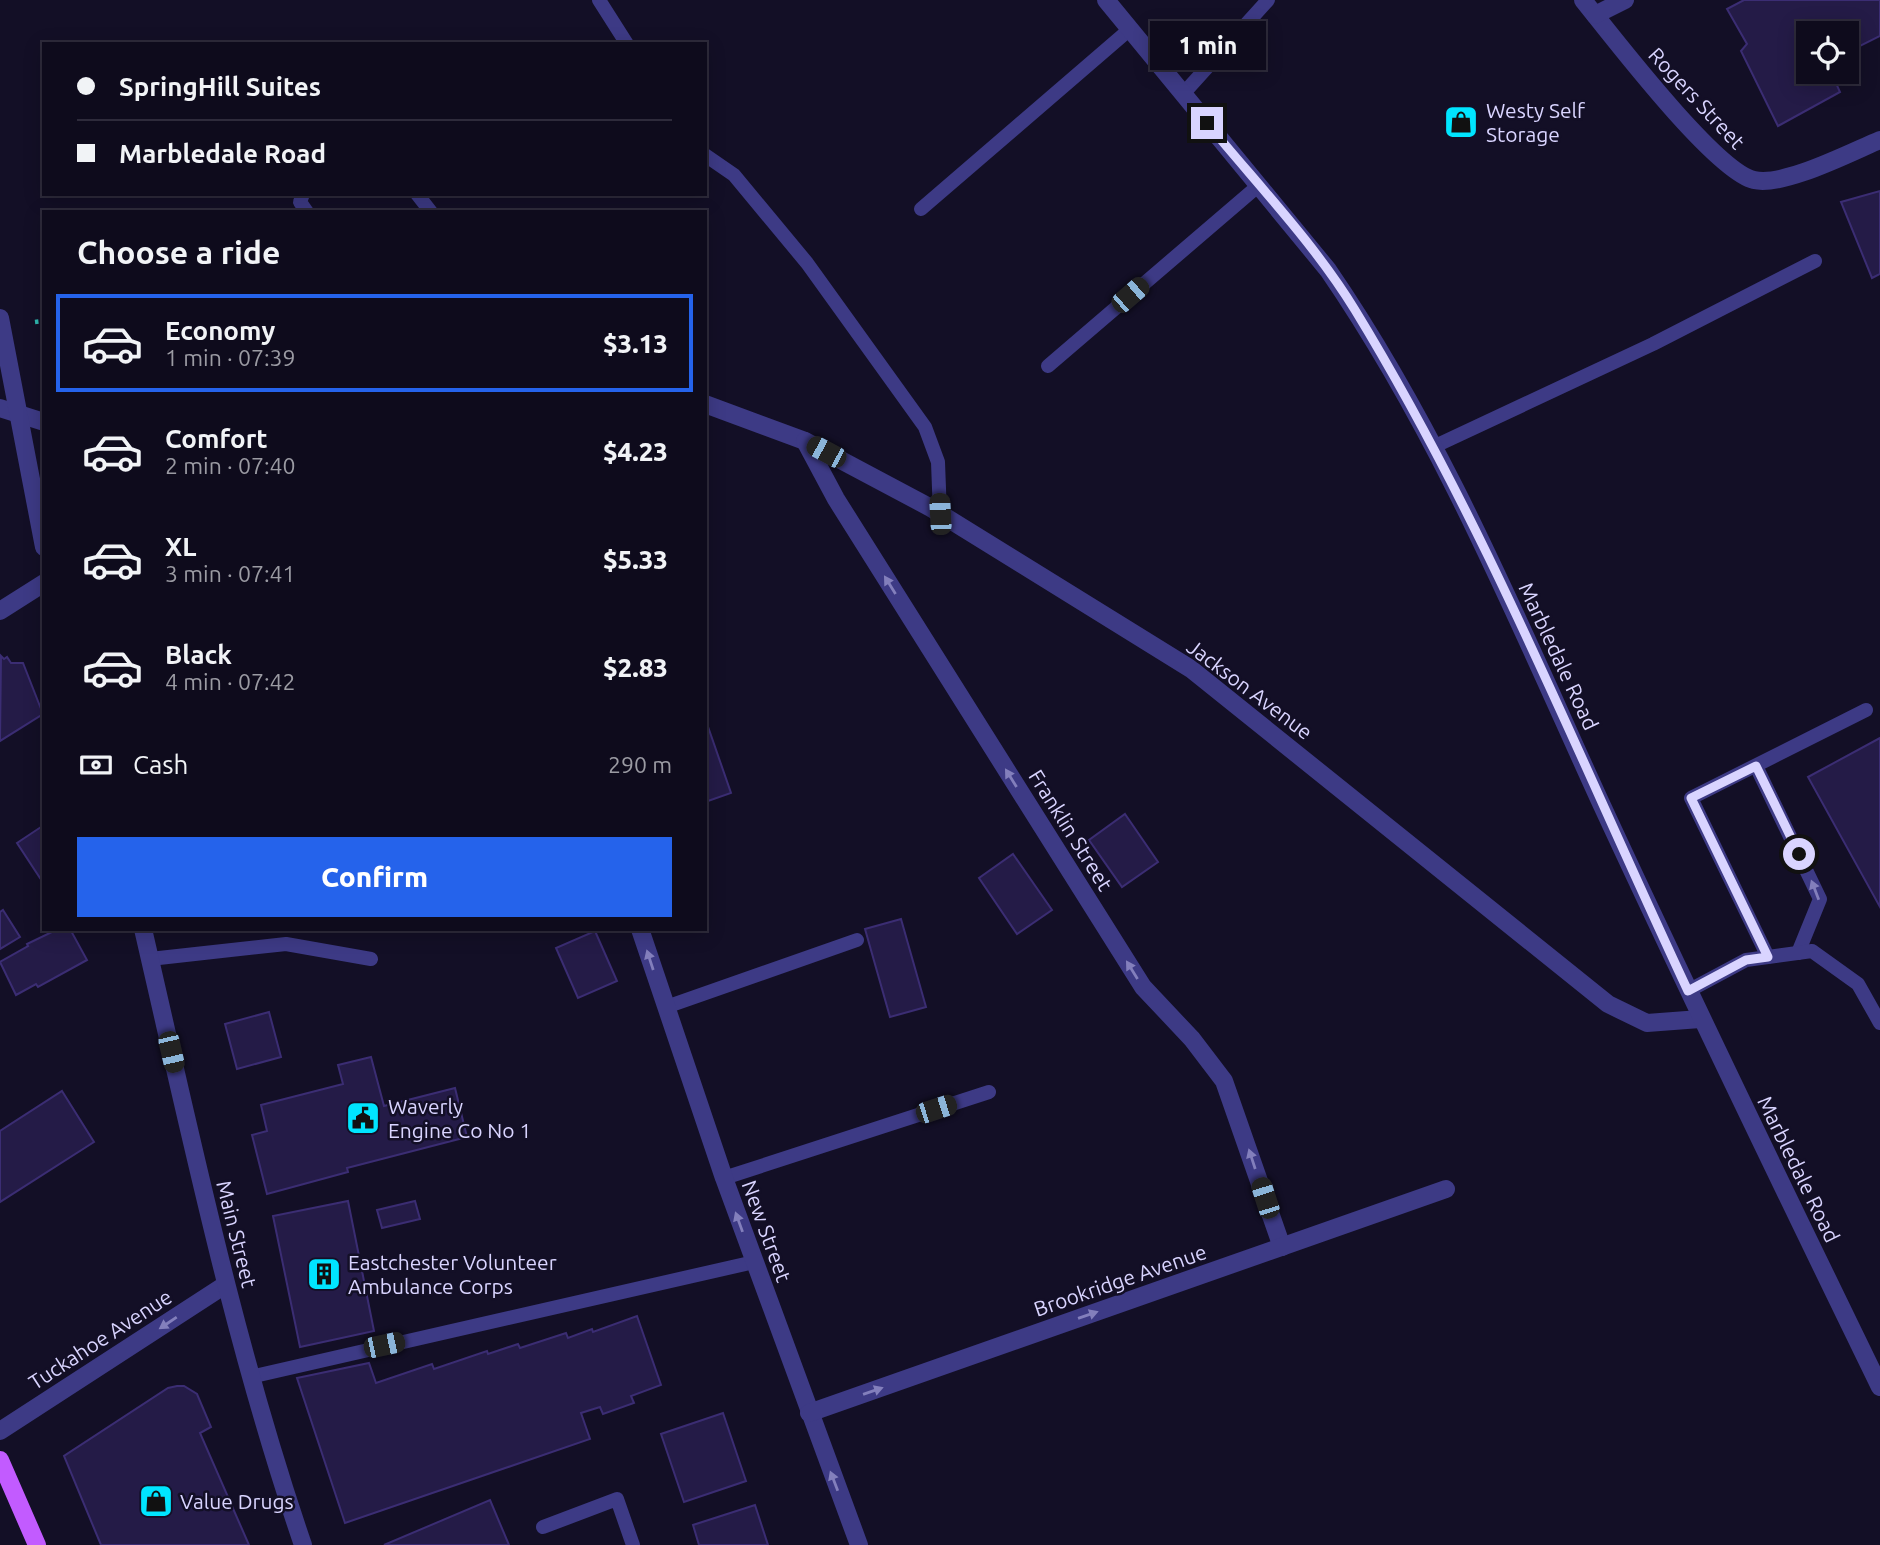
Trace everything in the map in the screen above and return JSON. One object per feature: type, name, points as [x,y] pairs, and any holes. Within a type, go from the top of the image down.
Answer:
[{"type":"main road","points":[[0,1460],[37,1545]]},
{"type":"street","name":"Marbledale Road","points":[[1106,0],[1328,270],[1355,309],[1433,447],[1498,577],[1700,1019],[1880,1387]]},
{"type":"street","name":"Rogers Street","points":[[1583,0],[1671,106],[1731,168],[1754,180],[1781,179],[1880,140]]},
{"type":"street","points":[[1595,15],[1625,0]]},
{"type":"street","points":[[0,318],[8,410],[42,539]]},
{"type":"street","name":"Jackson Avenue","points":[[707,405],[805,441],[940,514],[1191,669],[1608,1004],[1647,1023],[1700,1019]]},
{"type":"street","points":[[8,410],[42,421]]},
{"type":"street","name":"Franklin Street","points":[[805,441],[836,499],[1143,987],[1192,1039],[1224,1080],[1282,1247]]},
{"type":"street","points":[[0,611],[42,584]]},
{"type":"street","name":"Main Street","points":[[143,931],[225,1285],[250,1377],[303,1545]]},
{"type":"street","name":"New Street","points":[[641,931],[724,1178],[859,1545]]},
{"type":"street","name":"Brookridge Avenue","points":[[809,1413],[1446,1189]]},
{"type":"street","name":"Tuckahoe Avenue","points":[[0,1431],[225,1285]]},
{"type":"lane","points":[[599,0],[626,42]]},
{"type":"lane","points":[[1183,94],[1268,0]]},
{"type":"lane","points":[[921,209],[1130,29]]},
{"type":"lane","points":[[707,156],[734,175],[807,264],[925,427],[938,462],[940,514]]},
{"type":"lane","points":[[1048,366],[1258,186]]},
{"type":"lane","points":[[419,196],[429,210]]},
{"type":"lane","points":[[1433,447],[1653,344],[1815,261]]},
{"type":"lane","points":[[1768,957],[1691,798],[1867,710]]},
{"type":"lane","points":[[1756,766],[1820,899],[1798,953]]},
{"type":"lane","points":[[666,1007],[857,940]]},
{"type":"lane","points":[[150,959],[286,944],[371,959]]},
{"type":"lane","points":[[1688,991],[1746,960],[1812,951],[1858,984],[1880,1023]]},
{"type":"lane","points":[[724,1178],[989,1092]]},
{"type":"lane","points":[[250,1377],[754,1262]]},
{"type":"lane","points":[[544,1527],[617,1499],[633,1545]]},
{"type":"path","points":[[36,322],[42,321]]},
{"type":"building","points":[[1744,0],[1880,0],[1880,36],[1859,46],[1859,21],[1796,21],[1796,84],[1836,84],[1840,92],[1778,126],[1741,51],[1747,44],[1727,9]]},
{"type":"building","points":[[1880,191],[1880,274],[1872,278],[1841,202]]},
{"type":"building","points":[[1,656],[4,659],[7,657],[11,663],[23,663],[42,715],[0,741]]},
{"type":"building","points":[[707,724],[731,793],[707,801]]},
{"type":"building","points":[[1880,738],[1880,907],[1808,777]]},
{"type":"building","points":[[1125,814],[1158,862],[1122,887],[1089,840]]},
{"type":"building","points":[[42,826],[40,878],[17,843]]},
{"type":"building","points":[[1013,854],[1052,910],[1017,934],[979,878]]},
{"type":"building","points":[[3,910],[20,937],[0,949],[0,912]]},
{"type":"building","points":[[901,919],[926,1007],[890,1017],[865,929]]},
{"type":"building","points":[[54,931],[71,931],[87,960],[38,987],[36,984],[16,995],[0,962],[28,946],[27,944]]},
{"type":"building","points":[[595,931],[617,981],[578,998],[556,948]]},
{"type":"building","points":[[269,1012],[281,1057],[237,1069],[225,1024]]},
{"type":"building","name":"Waverly Engine Co No 1","points":[[371,1057],[384,1106],[455,1088],[467,1137],[347,1168],[348,1172],[267,1194],[252,1135],[267,1131],[261,1105],[343,1084],[338,1065]]},
{"type":"building","points":[[62,1091],[94,1142],[0,1202],[0,1131]]},
{"type":"building","name":"Eastchester Volunteer Ambulance Corps","points":[[348,1201],[374,1331],[300,1347],[273,1216]]},
{"type":"building","points":[[415,1201],[420,1219],[382,1228],[377,1210]]},
{"type":"building","points":[[637,1316],[661,1385],[631,1396],[634,1403],[603,1414],[600,1407],[581,1413],[590,1439],[345,1523],[297,1378],[369,1363],[376,1383],[432,1364],[434,1369],[487,1351],[488,1354],[518,1344],[520,1348],[566,1333],[568,1338],[592,1329],[593,1332]]},
{"type":"building","name":"Value Drugs","points":[[184,1386],[197,1394],[211,1427],[200,1433],[249,1545],[101,1545],[64,1456],[168,1388]]},
{"type":"building","points":[[723,1413],[746,1481],[684,1502],[661,1434]]},
{"type":"building","points":[[490,1500],[509,1545],[384,1545]]},
{"type":"building","points":[[755,1505],[768,1545],[699,1545],[693,1525]]},
{"type":"place","name":"Westy Self Storage","points":[[1461,122]]},
{"type":"place","name":"Waverly Engine Co No 1","points":[[363,1118]]},
{"type":"place","name":"Eastchester Volunteer Ambulance Corps","points":[[324,1274]]},
{"type":"place","name":"Value Drugs","points":[[156,1501]]},
{"type":"route","points":[[1207,123],[1328,270],[1355,309],[1433,447],[1498,577],[1688,991],[1746,960],[1768,957],[1691,798],[1756,766],[1799,854]]}]
